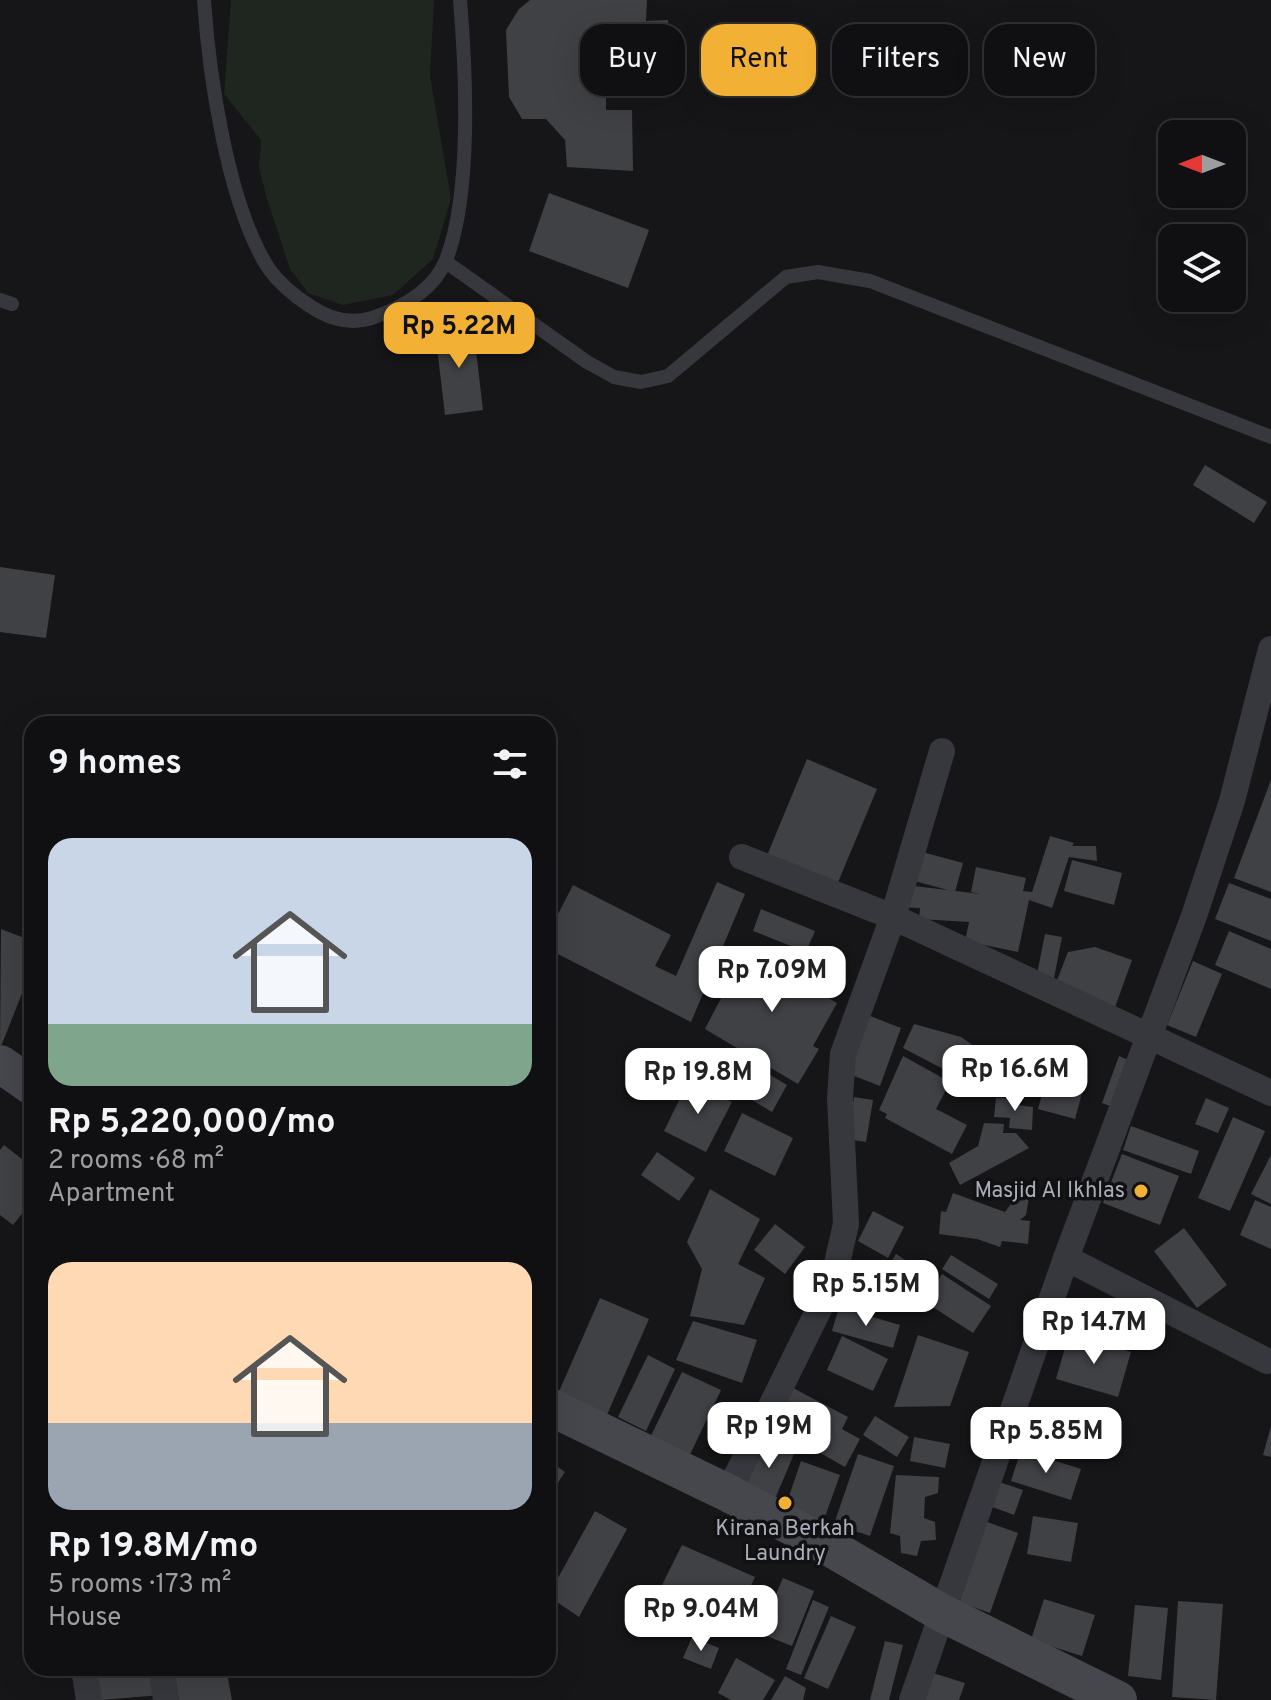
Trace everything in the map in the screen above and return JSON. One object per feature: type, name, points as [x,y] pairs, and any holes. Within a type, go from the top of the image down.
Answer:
[{"type":"street","points":[[912,1700],[1066,1258],[1194,916],[1232,801],[1271,649]]},
{"type":"street","points":[[728,1493],[833,1281],[846,1224],[840,1098],[843,1054],[893,917],[942,751]]},
{"type":"street","points":[[742,857],[893,917],[1271,1093]]},
{"type":"street","points":[[0,1064],[24,1080]]},
{"type":"street","points":[[1066,1258],[1267,1361]]},
{"type":"street","points":[[556,1410],[728,1493],[814,1538],[942,1613],[1118,1700]]},
{"type":"street","points":[[85,1676],[89,1700]]},
{"type":"street","points":[[162,1676],[166,1700]]},
{"type":"lane","points":[[204,0],[207,50],[218,115],[250,234],[271,272],[300,300],[329,318],[360,322],[418,297],[446,262],[457,213],[463,149],[460,0]]},
{"type":"lane","points":[[446,262],[587,362],[614,377],[641,382],[668,376],[786,277],[818,272],[870,281],[1271,437]]},
{"type":"shaded area","points":[[231,0],[434,0],[430,76],[451,199],[433,259],[393,295],[343,305],[308,293],[290,269],[259,167],[261,140],[224,94]]},
{"type":"building","points":[[530,0],[647,0],[646,21],[668,20],[668,24],[580,24],[580,96],[650,96],[606,98],[606,110],[632,110],[633,171],[567,167],[565,140],[546,119],[522,119],[509,97],[506,30],[519,9]]},
{"type":"building","points":[[549,193],[649,230],[628,288],[529,251]]},
{"type":"building","points":[[473,325],[483,410],[445,415],[435,330]]},
{"type":"building","points":[[1205,465],[1267,502],[1254,523],[1193,485]]},
{"type":"building","points":[[0,567],[55,575],[46,638],[0,632]]},
{"type":"building","points":[[807,759],[877,789],[836,887],[766,858]]},
{"type":"building","points":[[1271,780],[1271,892],[1234,878]]},
{"type":"building","points":[[1050,836],[1074,843],[1072,846],[1096,846],[1097,861],[1069,857],[1052,908],[1029,900],[1018,952],[965,941],[969,922],[919,919],[920,908],[901,907],[906,885],[980,894],[971,892],[976,867],[1026,878],[1023,891],[1032,892]]},
{"type":"building","points":[[915,850],[963,863],[955,892],[907,879]]},
{"type":"building","points":[[1072,860],[1122,873],[1114,905],[1064,891]]},
{"type":"building","points":[[717,882],[745,894],[691,1022],[556,953],[556,918],[573,885],[671,935],[655,966],[676,976]]},
{"type":"building","points":[[1229,883],[1271,899],[1271,941],[1215,919]]},
{"type":"building","points":[[761,909],[815,931],[806,952],[753,931]]},
{"type":"building","points":[[1,929],[24,938],[24,988],[0,1049]]},
{"type":"building","points":[[1229,931],[1271,949],[1271,989],[1215,965]]},
{"type":"building","points":[[1045,934],[1062,937],[1054,978],[1037,974]]},
{"type":"building","points":[[1095,947],[1132,960],[1113,1013],[1056,983],[1068,952]]},
{"type":"building","points":[[764,949],[805,971],[799,981],[837,1003],[813,1046],[819,1049],[798,1084],[705,1029],[746,950],[759,958]]},
{"type":"building","points":[[1193,961],[1222,974],[1196,1037],[1167,1025]]},
{"type":"building","points":[[865,1014],[901,1028],[880,1086],[844,1072]]},
{"type":"building","points":[[914,1024],[961,1037],[980,1050],[984,1060],[972,1084],[903,1048]]},
{"type":"building","points":[[725,1048],[787,1085],[772,1112],[709,1074]]},
{"type":"building","points":[[1021,1048],[1039,1056],[1024,1094],[1005,1086]]},
{"type":"building","points":[[997,1049],[1012,1058],[989,1095],[973,1085]]},
{"type":"building","points":[[903,1056],[950,1082],[936,1109],[967,1125],[952,1154],[885,1118],[887,1114],[879,1110]]},
{"type":"building","points":[[1119,1056],[1133,1062],[1115,1108],[1102,1103]]},
{"type":"building","points":[[1051,1061],[1088,1071],[1075,1119],[1038,1109]]},
{"type":"building","points":[[689,1080],[732,1102],[706,1152],[664,1131]]},
{"type":"building","points":[[854,1097],[873,1100],[866,1142],[847,1139]]},
{"type":"building","points":[[996,1098],[1019,1099],[1018,1105],[1033,1107],[1032,1130],[1009,1128],[1010,1118],[994,1117]]},
{"type":"building","points":[[1206,1098],[1229,1108],[1218,1133],[1195,1124]]},
{"type":"building","points":[[742,1113],[793,1138],[775,1176],[724,1151]]},
{"type":"building","points":[[1233,1117],[1265,1131],[1230,1211],[1198,1198]]},
{"type":"building","points":[[984,1123],[1004,1124],[1003,1133],[1016,1133],[1029,1148],[960,1185],[949,1163],[978,1146]]},
{"type":"building","points":[[1131,1126],[1199,1151],[1191,1174],[1123,1150]]},
{"type":"building","points":[[4,1145],[24,1161],[24,1211],[13,1225],[0,1215],[0,1150]]},
{"type":"building","points":[[657,1152],[695,1178],[679,1201],[641,1175]]},
{"type":"building","name":"Masjid Al Ikhlas","points":[[1122,1154],[1179,1176],[1160,1225],[1103,1203]]},
{"type":"building","points":[[1271,1155],[1271,1204],[1251,1194]]},
{"type":"building","points":[[710,1189],[760,1219],[738,1264],[765,1278],[744,1325],[690,1316],[702,1269],[687,1242]]},
{"type":"building","points":[[953,1193],[1005,1212],[1016,1197],[1029,1197],[1026,1215],[1020,1220],[1030,1221],[1028,1244],[1002,1241],[1000,1247],[977,1239],[939,1234],[941,1211],[946,1212]]},
{"type":"building","points":[[1255,1200],[1271,1207],[1271,1249],[1240,1235]]},
{"type":"building","points":[[873,1211],[904,1227],[888,1258],[858,1241]]},
{"type":"building","points":[[775,1224],[805,1247],[785,1274],[754,1250]]},
{"type":"building","points":[[1184,1228],[1227,1285],[1197,1308],[1154,1251]]},
{"type":"building","points":[[896,1254],[926,1273],[916,1289],[886,1271]]},
{"type":"building","points":[[951,1255],[998,1284],[989,1299],[942,1269]]},
{"type":"building","points":[[942,1274],[991,1306],[973,1333],[925,1302]]},
{"type":"building","points":[[869,1278],[894,1288],[885,1311],[860,1300]]},
{"type":"building","points":[[600,1298],[649,1319],[606,1417],[557,1396]]},
{"type":"building","points":[[839,1307],[900,1325],[893,1348],[832,1331]]},
{"type":"building","points":[[693,1321],[757,1340],[742,1383],[676,1360]]},
{"type":"building","points":[[1069,1334],[1131,1352],[1118,1397],[1056,1379]]},
{"type":"building","points":[[918,1335],[969,1352],[950,1406],[894,1407]]},
{"type":"building","points":[[842,1336],[888,1359],[873,1391],[827,1370]]},
{"type":"building","points":[[648,1355],[675,1369],[646,1431],[618,1417]]},
{"type":"building","points":[[682,1372],[721,1390],[684,1467],[645,1448]]},
{"type":"building","points":[[793,1388],[848,1417],[842,1429],[860,1439],[845,1467],[799,1441],[810,1420],[784,1406]]},
{"type":"building","points":[[875,1416],[909,1437],[897,1457],[863,1435]]},
{"type":"building","points":[[1271,1426],[1271,1457],[1263,1455]]},
{"type":"building","points":[[765,1433],[797,1447],[772,1506],[741,1493]]},
{"type":"building","points":[[914,1437],[950,1444],[945,1468],[910,1461]]},
{"type":"building","points":[[1021,1450],[1081,1469],[1071,1500],[1011,1481]]},
{"type":"building","points":[[858,1454],[894,1466],[870,1536],[834,1524]]},
{"type":"building","points":[[801,1461],[840,1475],[822,1525],[784,1511]]},
{"type":"building","points":[[556,1466],[565,1472],[556,1486]]},
{"type":"building","points":[[896,1475],[939,1477],[938,1493],[925,1497],[924,1518],[935,1522],[936,1540],[921,1541],[917,1556],[901,1553],[900,1536],[890,1533]]},
{"type":"building","points":[[996,1481],[1023,1490],[1014,1515],[987,1505]]},
{"type":"building","points":[[595,1511],[627,1529],[579,1617],[556,1601],[556,1582]]},
{"type":"building","points":[[1033,1516],[1078,1523],[1071,1562],[1027,1554]]},
{"type":"building","points":[[976,1518],[1018,1533],[990,1613],[947,1598]]},
{"type":"building","points":[[682,1545],[755,1577],[733,1624],[660,1589]]},
{"type":"building","points":[[783,1578],[814,1591],[792,1646],[759,1633]]},
{"type":"building","points":[[1044,1599],[1095,1615],[1082,1656],[1031,1640]]},
{"type":"building","points":[[813,1600],[829,1607],[801,1675],[786,1669]]},
{"type":"building","points":[[1178,1601],[1223,1604],[1216,1700],[1172,1697]]},
{"type":"building","points":[[1135,1605],[1168,1608],[1161,1680],[1128,1676]]},
{"type":"building","points":[[831,1616],[856,1627],[828,1689],[804,1678]]},
{"type":"building","points":[[692,1637],[719,1648],[711,1669],[683,1658]]},
{"type":"building","points":[[885,1641],[903,1645],[889,1700],[870,1700]]},
{"type":"building","points":[[736,1658],[775,1680],[763,1700],[731,1700],[718,1693]]},
{"type":"building","points":[[933,1673],[965,1683],[959,1700],[924,1700]]},
{"type":"building","points":[[96,1676],[158,1676],[161,1695],[101,1700]]},
{"type":"building","points":[[228,1676],[232,1700],[179,1700],[175,1677]]},
{"type":"building","points":[[785,1676],[806,1688],[803,1700],[771,1700]]},
{"type":"place","name":"Masjid Al Ikhlas","points":[[1141,1191]]},
{"type":"place","name":"Kirana Berkah Laundry","points":[[785,1503]]}]
